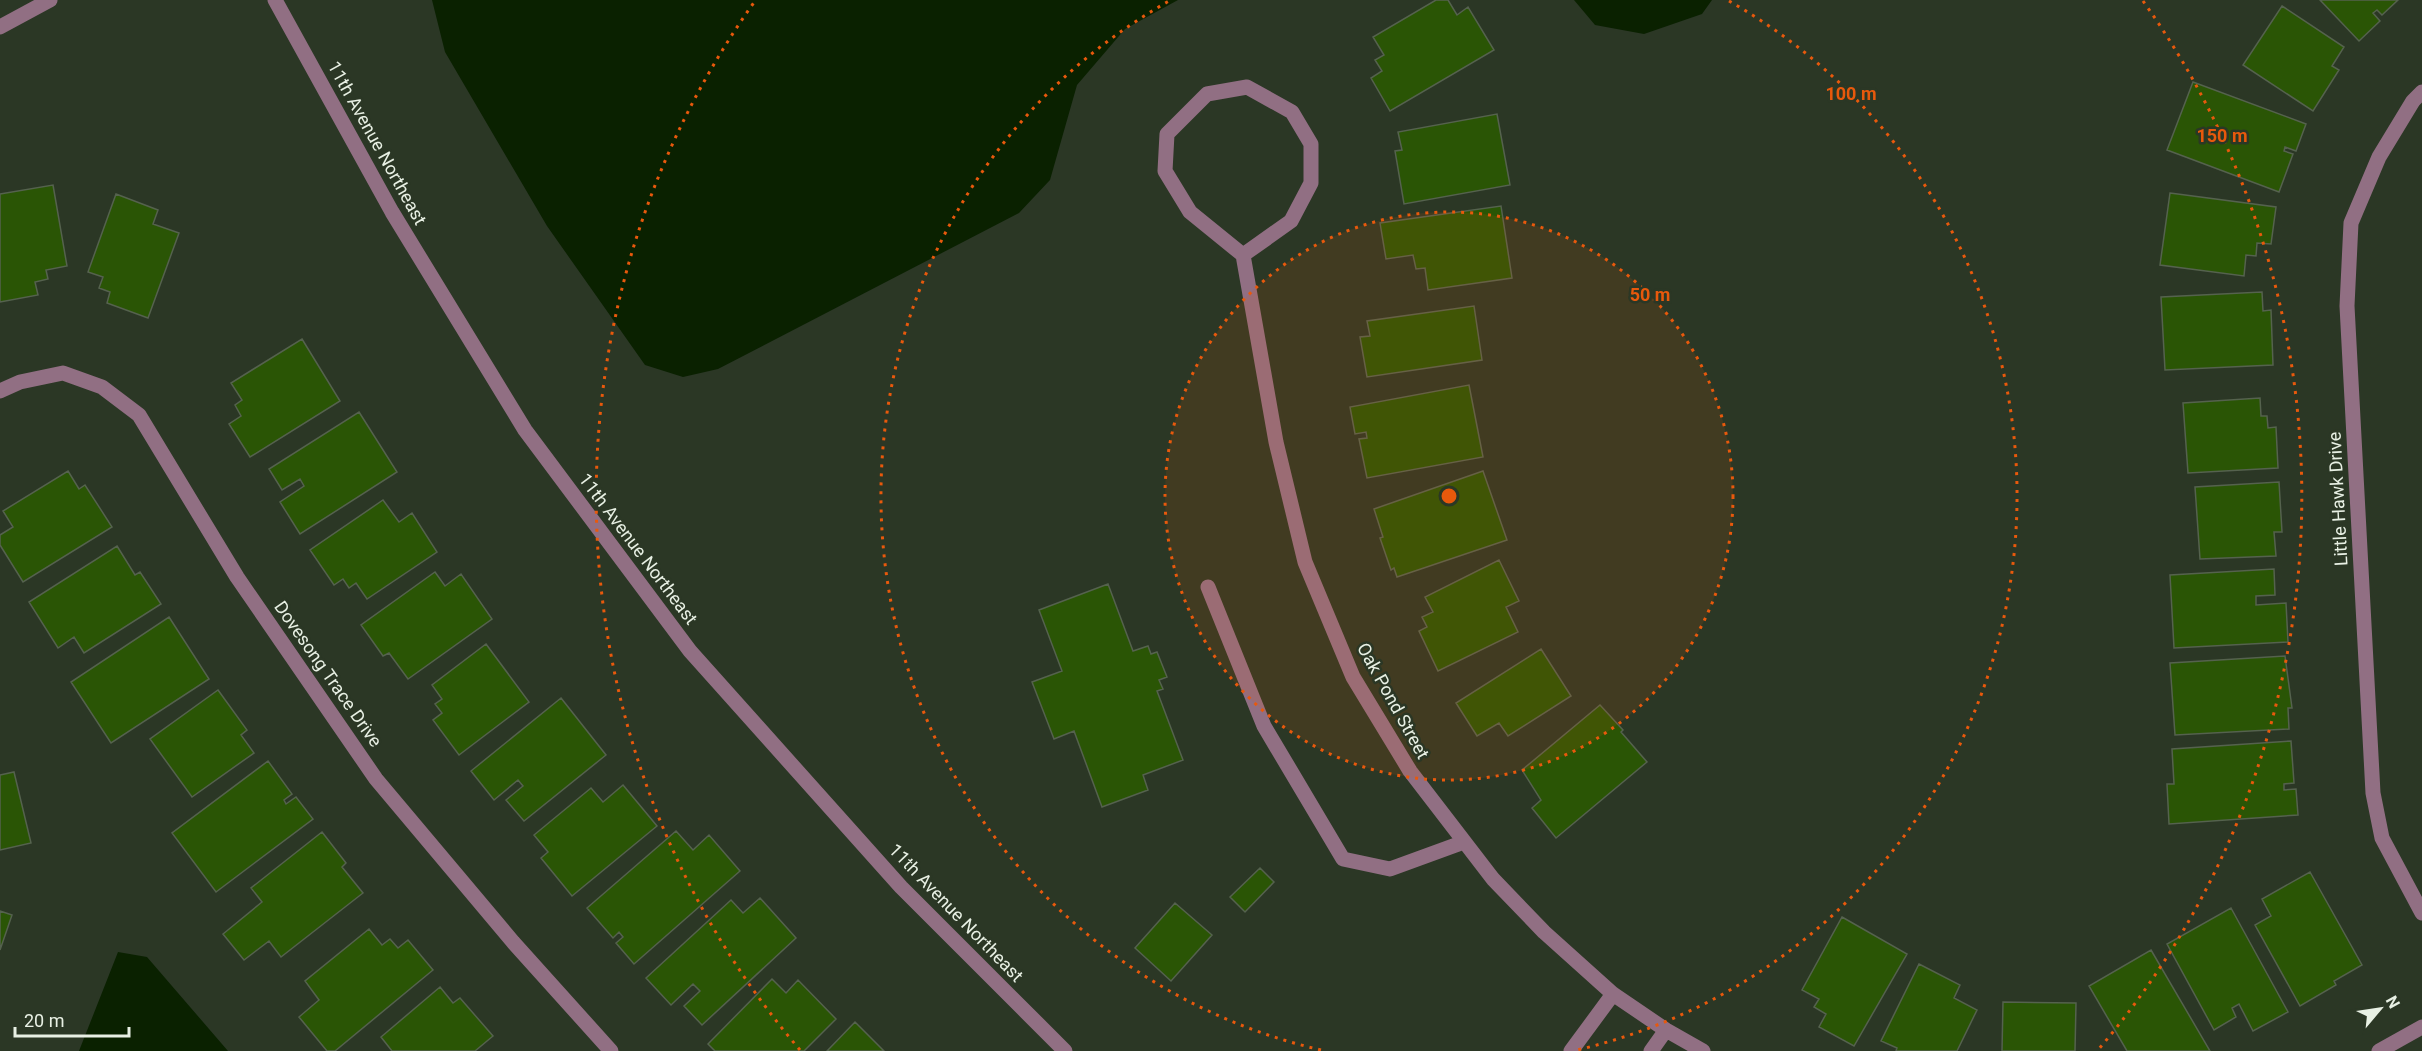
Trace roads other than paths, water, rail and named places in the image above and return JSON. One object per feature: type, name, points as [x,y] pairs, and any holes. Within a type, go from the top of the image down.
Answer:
[{"type":"street","points":[[0,27],[50,0]]},
{"type":"street","name":"11th Avenue Northeast","points":[[275,0],[392,212],[525,430],[690,651],[901,887],[1065,1051]]},
{"type":"street","points":[[1247,87],[1292,112],[1311,144],[1311,183],[1291,221],[1243,255],[1190,212],[1165,171],[1167,134],[1207,94],[1247,87]]},
{"type":"street","name":"Little Hawk Drive","points":[[2422,92],[2413,101],[2379,157],[2351,223],[2348,306],[2373,793],[2382,838],[2422,913]]},
{"type":"street","name":"Oak Pond Street","points":[[1243,255],[1276,442],[1305,561],[1353,677],[1410,771],[1493,879],[1544,932],[1613,993],[1666,1030],[1703,1051]]},
{"type":"street","name":"Dovesong Trace Drive","points":[[0,391],[20,382],[63,374],[102,387],[139,415],[237,577],[376,779],[513,942],[611,1051]]},
{"type":"street","points":[[1208,587],[1263,726],[1343,859],[1390,869],[1464,843]]},
{"type":"street","points":[[1570,1051],[1613,993]]},
{"type":"street","points":[[2379,1051],[2422,1027]]},
{"type":"street","points":[[1651,1051],[1666,1030]]}]
